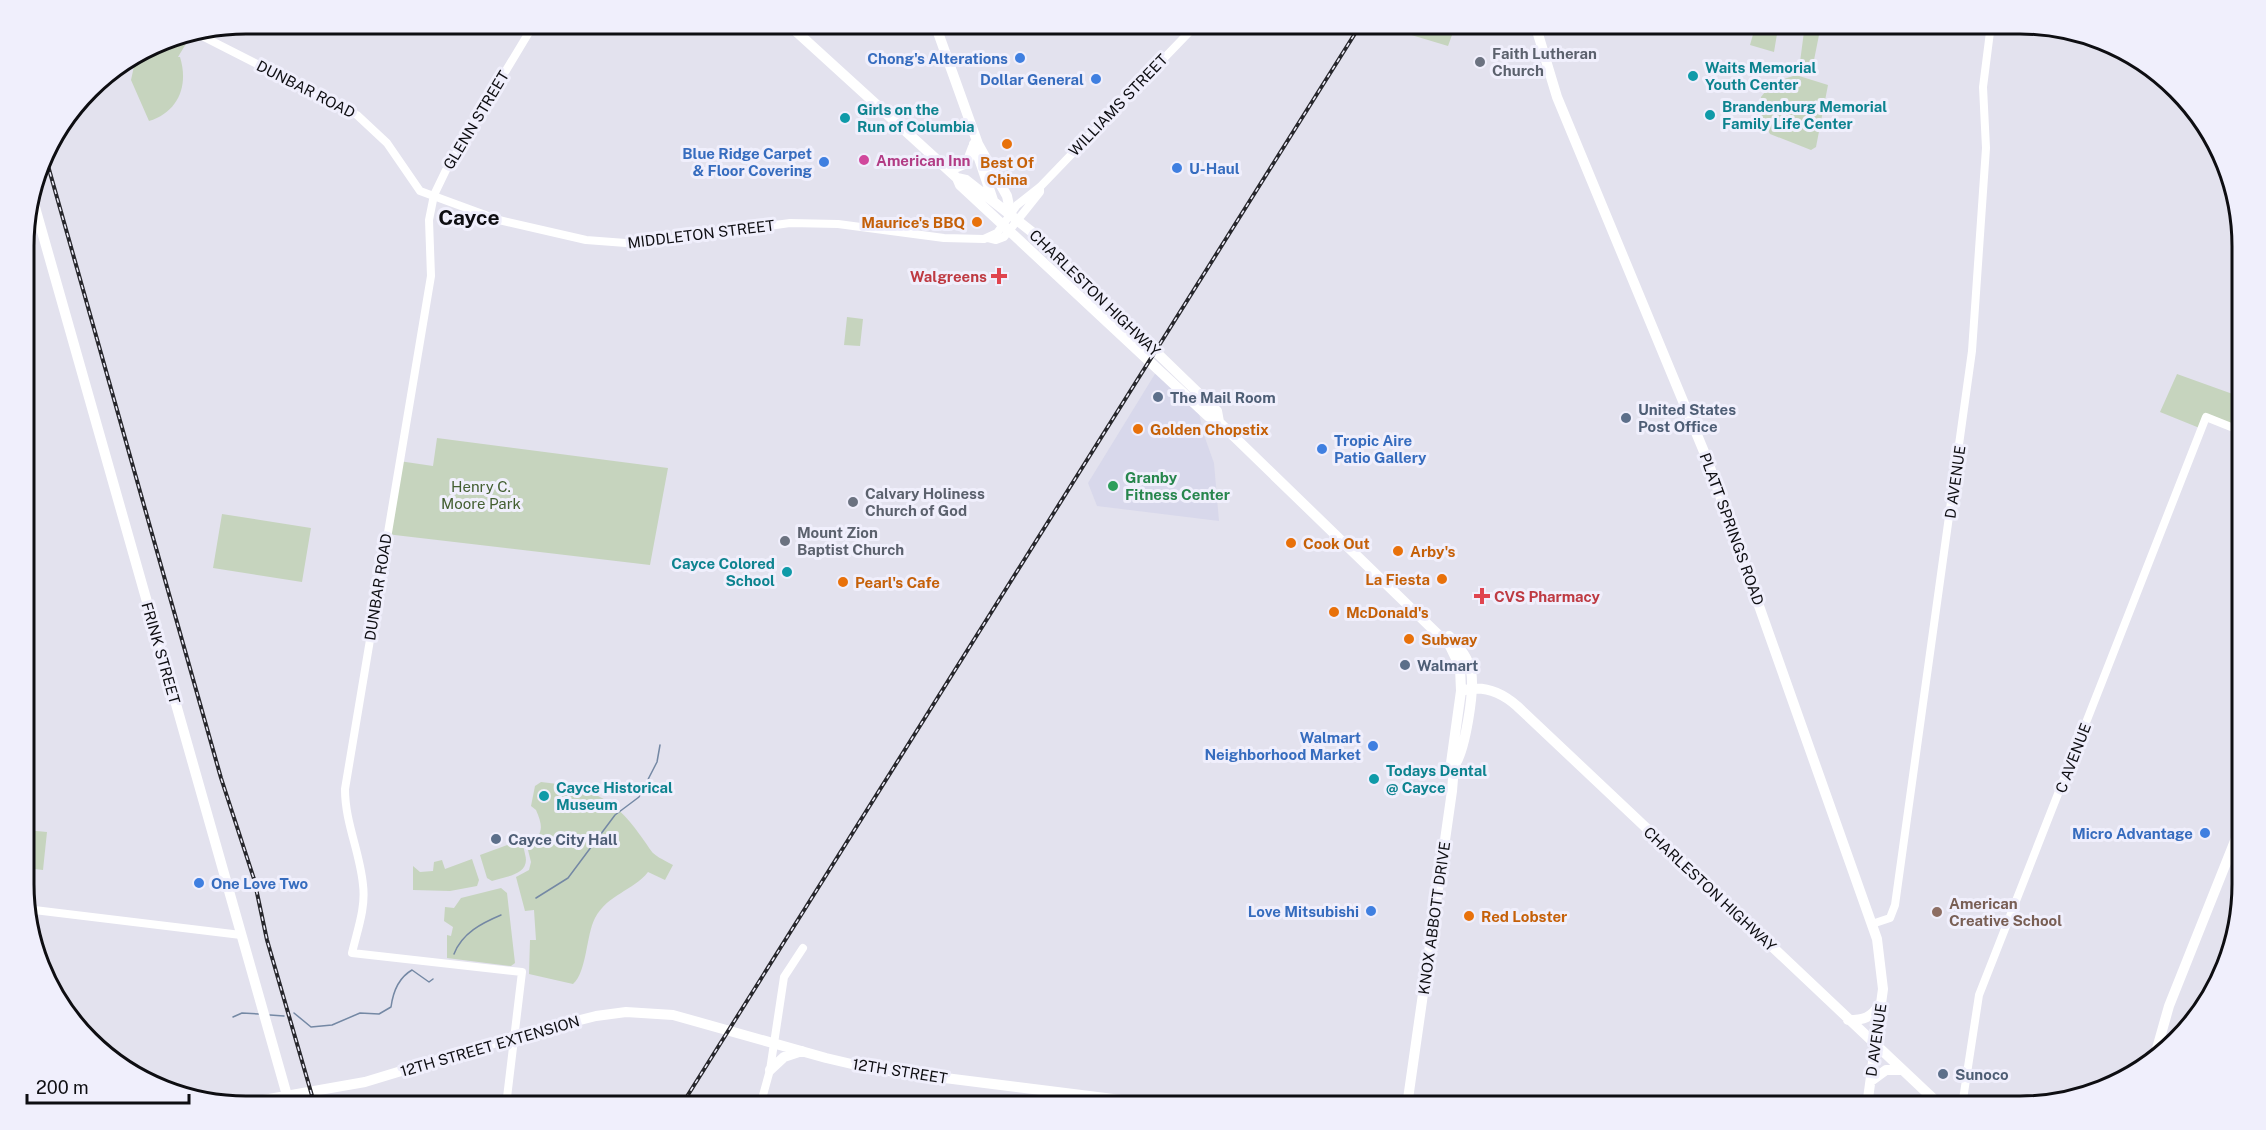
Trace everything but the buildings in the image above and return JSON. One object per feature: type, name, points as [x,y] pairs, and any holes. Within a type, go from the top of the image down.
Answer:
[{"type":"main road","name":"CHARLESTON HIGHWAY","points":[[799,34],[957,178],[960,185],[1013,219],[1208,416],[1219,422],[1423,617],[1424,621],[1450,646],[1468,692],[1460,758],[1454,766]]},
{"type":"main road","points":[[939,34],[974,135],[1007,196],[1013,219]]},
{"type":"main road","name":"PLATT SPRINGS ROAD","points":[[1538,34],[1557,98],[1707,458],[1872,924],[1879,946],[1883,974]]},
{"type":"main road","points":[[945,167],[955,168],[967,163],[973,147],[974,135]]},
{"type":"main road","points":[[973,147],[994,203],[1013,219]]},
{"type":"main road","name":"CHARLESTON HIGHWAY","points":[[957,178],[966,180],[994,203]]},
{"type":"main road","name":"FRINK STREET","points":[[37,214],[288,1096]]},
{"type":"main road","name":"CHARLESTON HIGHWAY","points":[[1468,692],[1497,691],[1517,706],[1930,1096]]},
{"type":"main road","name":"CHARLESTON HIGHWAY","points":[[1456,731],[1468,692]]},
{"type":"main road","name":"KNOX ABBOTT DRIVE","points":[[1408,1096],[1454,766],[1451,763],[1456,731]]},
{"type":"main road","points":[[2158,1044],[2169,1006],[2232,849]]},
{"type":"main road","name":"D AVENUE","points":[[1869,1096],[1882,1001],[1883,974]]},
{"type":"main road","points":[[1848,1020],[1863,1020],[1873,1014],[1882,1001]]},
{"type":"main road","name":"12TH STREET EXTENSION","points":[[309,1096],[377,1079],[513,1037],[596,1016],[626,1012],[673,1015],[775,1044]]},
{"type":"main road","name":"12TH STREET","points":[[775,1044],[873,1069],[1099,1096]]},
{"type":"main road","points":[[770,1070],[784,1057],[802,1051]]},
{"type":"main road","points":[[1871,1081],[1886,1070],[1902,1070]]},
{"type":"street","name":"GLENN STREET","points":[[429,220],[434,195],[446,170],[528,34]]},
{"type":"street","name":"WILLIAMS STREET","points":[[1013,219],[1040,192],[1040,187],[1187,34]]},
{"type":"street","name":"D AVENUE","points":[[1872,924],[1890,918],[1894,905],[1961,442],[1977,287],[1986,148],[1983,87],[1990,34]]},
{"type":"street","name":"DUNBAR ROAD","points":[[207,39],[357,115],[387,142],[420,191]]},
{"type":"street","name":"MIDDLETON STREET","points":[[420,191],[522,226],[603,242],[650,242],[790,223],[838,224],[962,239],[996,240],[1004,237],[1013,219]]},
{"type":"street","name":"DUNBAR ROAD","points":[[429,220],[431,276],[346,782],[348,825],[363,886],[362,908],[352,953],[522,972],[513,1037]]},
{"type":"street","name":"C AVENUE","points":[[1964,1096],[1979,995],[2206,417],[2232,427]]},
{"type":"street","points":[[36,910],[241,935]]},
{"type":"street","points":[[763,1096],[775,1044],[784,977],[803,948]]},
{"type":"street","points":[[507,1096],[513,1037]]},
{"type":"shaded area","points":[[1158,369],[1197,405],[1214,463],[1219,521],[1097,506],[1088,483]]},
{"type":"green space","points":[[1408,34],[1452,34],[1448,46]]},
{"type":"green space","points":[[1753,34],[1777,34],[1774,52],[1750,45]]},
{"type":"green space","points":[[1804,34],[1819,34],[1813,65],[1800,62]]},
{"type":"green space","points":[[186,44],[178,57],[180,57],[182,68],[182,88],[174,104],[159,117],[149,121],[131,80],[134,67],[153,56]]},
{"type":"green space","points":[[1796,75],[1828,85],[1816,147],[1811,150],[1770,134],[1759,114],[1761,97],[1772,83]]},
{"type":"green space","points":[[847,317],[863,319],[860,346],[844,345]]},
{"type":"green space","points":[[2177,374],[2232,394],[2232,428],[2207,418],[2202,429],[2160,412]]},
{"type":"green space","name":"Henry C. Moore Park","points":[[437,438],[668,468],[650,565],[386,534],[399,461],[433,466]]},
{"type":"green space","points":[[222,514],[311,528],[302,582],[213,568]]},
{"type":"green space","points":[[541,782],[572,787],[609,802],[630,822],[653,853],[673,865],[665,880],[648,872],[600,910],[592,925],[581,971],[573,984],[529,974],[530,940],[536,940],[534,910],[525,911],[516,877],[529,870],[531,862],[527,846],[539,835],[541,826],[539,816],[531,806],[535,786]]},
{"type":"green space","points":[[34,831],[47,832],[43,870],[34,869]]},
{"type":"green space","points":[[518,841],[524,848],[526,861],[521,870],[511,876],[492,881],[487,878],[480,855]]},
{"type":"green space","points":[[472,859],[479,880],[477,886],[450,891],[413,890],[413,866],[420,872],[433,871],[434,862],[442,860],[445,869]]},
{"type":"green space","points":[[501,888],[507,893],[515,963],[511,966],[447,958],[447,935],[451,936],[453,927],[444,921],[445,907],[454,908],[461,898]]},
{"type":"waterway","points":[[536,898],[568,878],[615,815],[639,797],[657,762],[660,745]]},
{"type":"waterway","points":[[454,954],[467,935],[480,925],[501,915]]},
{"type":"waterway","points":[[294,1013],[311,1027],[332,1025],[360,1013],[379,1014],[391,1007],[397,986],[412,970],[429,982],[433,979]]},
{"type":"waterway","points":[[233,1017],[242,1013],[259,1014]]},
{"type":"waterway","points":[[270,1015],[284,1016]]},
{"type":"railway","points":[[687,1096],[1355,34]]},
{"type":"railway","points":[[49,170],[221,778],[254,879],[267,940],[312,1096]]},
{"type":"place","name":"Chong's Alterations","points":[[1020,58]]},
{"type":"place","name":"Faith Lutheran Church","points":[[1480,62]]},
{"type":"place","name":"Waits Memorial Youth Center","points":[[1693,76]]},
{"type":"place","name":"Dollar General","points":[[1096,79]]},
{"type":"place","name":"Brandenburg Memorial Family Life Center","points":[[1710,115]]},
{"type":"place","name":"Girls on the Run of Columbia","points":[[845,118]]},
{"type":"place","name":"Best Of China","points":[[1007,144]]},
{"type":"place","name":"American Inn","points":[[864,160]]},
{"type":"place","name":"Blue Ridge Carpet & Floor Covering","points":[[824,162]]},
{"type":"place","name":"U-Haul","points":[[1177,168]]},
{"type":"place","name":"Maurice's BBQ","points":[[977,222]]},
{"type":"place","name":"Walgreens","points":[[999,276]]},
{"type":"place","name":"The Mail Room","points":[[1158,397]]},
{"type":"place","name":"United States Post Office","points":[[1626,418]]},
{"type":"place","name":"Golden Chopstix","points":[[1138,429]]},
{"type":"place","name":"Tropic Aire Patio Gallery","points":[[1322,449]]},
{"type":"place","name":"Granby Fitness Center","points":[[1113,486]]},
{"type":"place","name":"Calvary Holiness Church of God","points":[[853,502]]},
{"type":"place","name":"Mount Zion Baptist Church","points":[[785,541]]},
{"type":"place","name":"Cook Out","points":[[1291,543]]},
{"type":"place","name":"Arby's","points":[[1398,551]]},
{"type":"place","name":"Cayce Colored School","points":[[787,572]]},
{"type":"place","name":"La Fiesta","points":[[1442,579]]},
{"type":"place","name":"Pearl's Cafe","points":[[843,582]]},
{"type":"place","name":"CVS Pharmacy","points":[[1482,596]]},
{"type":"place","name":"McDonald's","points":[[1334,612]]},
{"type":"place","name":"Subway","points":[[1409,639]]},
{"type":"place","name":"Walmart","points":[[1405,665]]},
{"type":"place","name":"Walmart Neighborhood Market","points":[[1373,746]]},
{"type":"place","name":"Todays Dental @ Cayce","points":[[1374,779]]},
{"type":"place","name":"Cayce Historical Museum","points":[[544,796]]},
{"type":"place","name":"Micro Advantage","points":[[2205,833]]},
{"type":"place","name":"Cayce City Hall","points":[[496,839]]},
{"type":"place","name":"One Love Two","points":[[199,883]]},
{"type":"place","name":"Love Mitsubishi","points":[[1371,911]]},
{"type":"place","name":"American Creative School","points":[[1937,912]]},
{"type":"place","name":"Red Lobster","points":[[1469,916]]},
{"type":"place","name":"Sunoco","points":[[1943,1074]]},
{"type":"district","name":"Cayce","points":[[469,217]]}]
